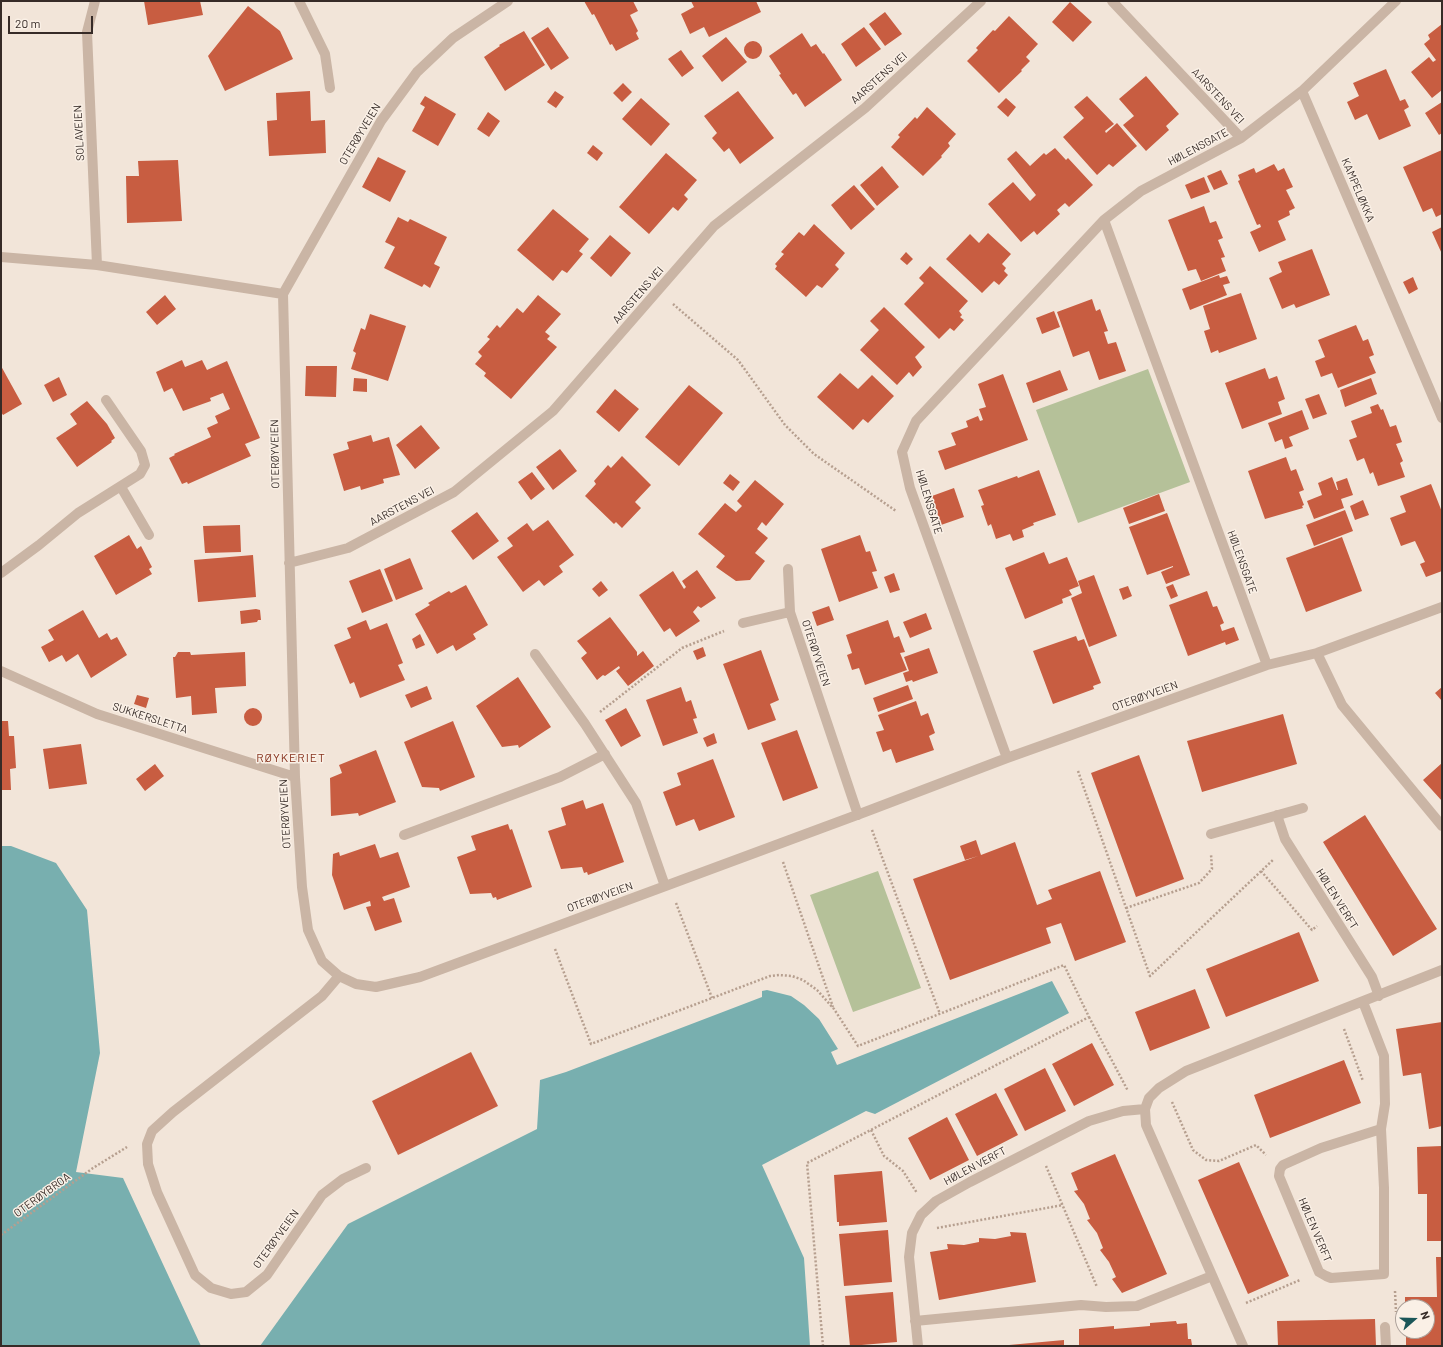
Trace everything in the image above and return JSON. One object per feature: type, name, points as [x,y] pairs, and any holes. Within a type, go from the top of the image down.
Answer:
[{"type":"street","name":"SOLAVEIEN","points":[[94,1],[87,32],[97,265]]},
{"type":"street","points":[[298,1],[325,54],[330,88]]},
{"type":"street","name":"OTERØYVEIEN","points":[[508,1],[453,38],[417,72],[381,121],[284,294],[295,777],[302,887],[308,930],[322,961],[339,976],[356,984],[376,987],[420,977],[861,814],[1007,758],[1267,665],[1317,653],[1442,607]]},
{"type":"street","name":"AARSTENS VEI","points":[[290,563],[348,548],[454,492],[553,411],[714,226],[865,108],[981,1]]},
{"type":"street","name":"AARSTENS VEI","points":[[1112,1],[1240,138]]},
{"type":"street","points":[[1302,91],[1396,1]]},
{"type":"street","name":"HØLENSGATE","points":[[1007,758],[919,515],[910,488],[902,452],[916,422],[1104,220],[1141,191],[1240,138],[1302,91]]},
{"type":"street","name":"KAMPELØKKA","points":[[1302,91],[1442,418]]},
{"type":"street","name":"HØLENSGATE","points":[[1104,220],[1267,665]]},
{"type":"street","points":[[1,257],[97,265],[284,294]]},
{"type":"street","points":[[1,573],[39,545],[78,513],[140,474],[145,465],[141,451],[106,400]]},
{"type":"street","points":[[121,487],[149,535]]},
{"type":"street","name":"OTERØYVEIEN","points":[[788,569],[790,612],[861,814]]},
{"type":"street","name":"OTERØYVEIEN","points":[[743,623],[790,612]]},
{"type":"street","points":[[1317,653],[1342,705],[1442,826]]},
{"type":"street","points":[[535,654],[585,724],[636,803],[667,885]]},
{"type":"street","name":"SUKKERSLETTA","points":[[1,671],[98,714],[295,777]]},
{"type":"street","points":[[404,835],[560,776],[605,754]]},
{"type":"street","points":[[1210,834],[1303,808]]},
{"type":"street","name":"HØLEN VERFT","points":[[1277,815],[1288,846],[1372,977],[1379,996]]},
{"type":"street","points":[[1243,1346],[1146,1125],[1142,1109],[1149,1098],[1159,1088],[1186,1071],[1442,970]]},
{"type":"street","points":[[147,1144],[152,1131],[173,1112],[322,996],[339,976]]},
{"type":"street","name":"HØLEN VERFT","points":[[1280,1169],[1279,1176],[1320,1272],[1331,1278],[1384,1274],[1384,1188],[1381,1129],[1384,1104],[1384,1056],[1363,1002]]},
{"type":"street","name":"HØLEN VERFT","points":[[918,1346],[909,1256],[912,1233],[921,1215],[936,1201],[1089,1121],[1123,1111],[1142,1109]]},
{"type":"street","points":[[1280,1169],[1284,1165],[1321,1148],[1381,1129]]},
{"type":"street","name":"OTERØYVEIEN","points":[[147,1144],[148,1164],[157,1192],[195,1275],[211,1288],[231,1294],[246,1292],[267,1275],[322,1195],[343,1179],[366,1168]]},
{"type":"street","points":[[916,1321],[1081,1305],[1106,1307],[1137,1306],[1212,1276]]},
{"type":"street","points":[[1385,1327],[1386,1346]]},
{"type":"path","points":[[657,291],[738,360],[785,425],[814,454],[908,519],[919,515]]},
{"type":"path","points":[[585,724],[682,648],[743,623]]},
{"type":"path","points":[[1078,771],[1150,976],[1288,846]]},
{"type":"path","points":[[861,814],[940,1014]]},
{"type":"path","points":[[1126,908],[1199,883],[1212,869],[1210,834]]},
{"type":"path","points":[[777,845],[834,1009]]},
{"type":"path","points":[[1261,872],[1312,930],[1333,916]]},
{"type":"path","points":[[667,885],[712,998]]},
{"type":"path","points":[[548,930],[591,1044],[770,976],[779,975],[792,976],[803,980],[817,990],[834,1009],[858,1046],[1064,965],[1089,1017],[1142,1109]]},
{"type":"path","points":[[1337,1012],[1365,1084]]},
{"type":"path","points":[[823,1346],[807,1163],[1089,1017]]},
{"type":"path","points":[[1159,1088],[1174,1104],[1193,1150],[1206,1160],[1219,1161],[1256,1145],[1280,1169]]},
{"type":"path","points":[[871,1130],[884,1156],[907,1175],[927,1209]]},
{"type":"path","name":"OTERØYBROA","points":[[1,1235],[93,1168],[128,1146],[147,1144]]},
{"type":"path","points":[[1038,1148],[1106,1307]]},
{"type":"path","points":[[912,1233],[1063,1205]]},
{"type":"path","points":[[1227,1311],[1320,1272]]},
{"type":"green space","points":[[1148,369],[1190,482],[1078,523],[1036,410]]},
{"type":"green space","points":[[878,871],[921,988],[853,1012],[810,895]]},
{"type":"water","points":[[1,846],[11,846],[56,863],[87,910],[100,1053],[76,1172],[123,1178],[201,1346],[1,1346]]},
{"type":"water","points":[[1052,981],[1069,1013],[875,1114],[866,1111],[762,1165],[804,1258],[810,1346],[260,1346],[348,1224],[537,1129],[540,1080],[566,1072],[762,997],[762,991],[767,990],[791,996],[804,1005],[819,1019],[838,1049],[831,1052],[837,1065]]},
{"type":"building","points":[[144,1],[200,1],[203,15],[148,25]]},
{"type":"building","points":[[584,1],[633,1],[638,11],[630,15],[638,31],[636,33],[639,39],[616,51],[612,44],[610,45],[594,14],[592,15]]},
{"type":"building","points":[[691,1],[756,1],[761,12],[709,37],[704,27],[690,34],[681,14],[694,7]]},
{"type":"building","points":[[1070,2],[1092,22],[1073,42],[1052,22]]},
{"type":"building","points":[[248,6],[280,31],[293,59],[225,91],[208,56]]},
{"type":"building","points":[[885,12],[902,34],[885,46],[869,24]]},
{"type":"building","points":[[1009,16],[1038,44],[1026,57],[1030,61],[1021,70],[1022,71],[999,93],[967,61],[978,50],[976,48]]},
{"type":"building","points":[[1442,24],[1442,90],[1432,98],[1411,72],[1429,57],[1433,62],[1436,60],[1424,44],[1430,39],[1428,35]]},
{"type":"building","points":[[548,27],[569,58],[551,70],[531,38]]},
{"type":"building","points":[[864,27],[881,49],[856,67],[841,44]]},
{"type":"building","points":[[524,31],[545,65],[505,91],[484,57],[500,46],[499,45]]},
{"type":"building","points":[[802,33],[811,47],[816,44],[823,54],[824,53],[842,80],[805,107],[796,93],[793,95],[779,75],[781,74],[769,56]]},
{"type":"building","points":[[726,37],[747,62],[722,82],[702,56]]},
{"type":"building","points":[[749,41],[757,41],[762,46],[760,57],[757,59],[749,59],[744,54],[744,46]]},
{"type":"building","points":[[681,50],[694,68],[682,77],[668,59]]},
{"type":"building","points":[[1386,69],[1400,101],[1405,99],[1409,107],[1404,110],[1411,126],[1379,140],[1367,114],[1355,120],[1347,102],[1359,96],[1353,83]]},
{"type":"building","points":[[1146,76],[1179,114],[1166,126],[1169,130],[1146,151],[1123,125],[1134,116],[1119,99]]},
{"type":"building","points":[[623,83],[632,92],[622,102],[613,93]]},
{"type":"building","points":[[310,91],[311,121],[325,120],[326,153],[269,156],[267,121],[277,120],[276,93]]},
{"type":"building","points":[[555,91],[564,97],[556,108],[547,102]]},
{"type":"building","points":[[738,91],[774,138],[740,164],[729,148],[724,152],[712,138],[717,133],[704,116]]},
{"type":"building","points":[[425,96],[456,114],[438,146],[412,131],[425,107],[420,104]]},
{"type":"building","points":[[1087,96],[1114,124],[1105,131],[1106,133],[1117,123],[1137,146],[1113,167],[1109,164],[1097,175],[1063,137],[1084,118],[1074,107]]},
{"type":"building","points":[[641,98],[670,124],[651,146],[622,119]]},
{"type":"building","points":[[1006,98],[1016,107],[1008,117],[997,107]]},
{"type":"building","points":[[1442,102],[1442,133],[1439,135],[1425,113]]},
{"type":"building","points":[[927,107],[956,134],[948,143],[950,146],[941,156],[942,157],[923,176],[891,147],[900,137],[898,135],[915,117],[917,119]]},
{"type":"building","points":[[488,112],[500,121],[489,137],[477,129]]},
{"type":"building","points":[[593,145],[603,153],[597,161],[587,153]]},
{"type":"building","points":[[1055,148],[1066,160],[1068,158],[1093,185],[1069,207],[1065,203],[1057,210],[1060,214],[1037,235],[1034,231],[1021,242],[988,204],[1013,182],[1030,201],[1036,195],[1007,159],[1016,151],[1030,166],[1044,153],[1046,155]]},
{"type":"building","points":[[1442,150],[1442,214],[1436,217],[1432,208],[1423,212],[1403,167]]},
{"type":"building","points":[[666,153],[697,180],[684,195],[688,199],[678,211],[673,207],[649,234],[619,207]]},
{"type":"building","points":[[378,157],[406,171],[390,202],[362,187]]},
{"type":"building","points":[[178,160],[182,221],[127,223],[126,176],[139,176],[138,161]]},
{"type":"building","points":[[1274,164],[1278,171],[1284,168],[1293,187],[1286,190],[1295,208],[1289,211],[1290,215],[1278,221],[1286,240],[1259,252],[1250,232],[1261,227],[1260,224],[1257,225],[1238,181],[1240,180],[1238,175],[1254,168],[1256,173]]},
{"type":"building","points":[[882,166],[899,187],[877,206],[860,185]]},
{"type":"building","points":[[1221,170],[1228,184],[1214,190],[1207,176]]},
{"type":"building","points":[[1204,177],[1210,192],[1191,199],[1185,185]]},
{"type":"building","points":[[854,185],[875,209],[851,230],[831,205]]},
{"type":"building","points":[[1204,206],[1210,223],[1216,221],[1223,238],[1218,240],[1225,257],[1221,258],[1226,271],[1201,281],[1196,269],[1188,271],[1168,220]]},
{"type":"building","points":[[553,209],[589,239],[579,251],[583,254],[567,273],[562,270],[553,281],[517,250]]},
{"type":"building","points":[[398,217],[408,222],[410,219],[447,237],[434,264],[440,267],[430,288],[424,284],[422,287],[384,268],[395,247],[385,242]]},
{"type":"building","points":[[814,224],[845,253],[835,265],[839,269],[822,288],[817,285],[806,297],[775,269],[777,266],[775,264],[784,254],[781,252],[799,232],[804,236]]},
{"type":"building","points":[[1442,227],[1442,254],[1432,232]]},
{"type":"building","points":[[988,233],[1011,254],[1002,264],[1006,268],[1004,271],[1008,275],[999,285],[994,281],[982,293],[946,259],[970,234],[979,243]]},
{"type":"building","points":[[610,235],[631,253],[611,277],[590,258]]},
{"type":"building","points":[[1312,249],[1330,295],[1296,308],[1294,304],[1282,309],[1269,278],[1282,272],[1278,262]]},
{"type":"building","points":[[906,252],[913,259],[907,265],[900,259]]},
{"type":"building","points":[[930,266],[968,301],[959,311],[962,315],[960,317],[964,320],[954,331],[950,328],[939,339],[904,304],[924,283],[919,278]]},
{"type":"building","points":[[1219,275],[1220,278],[1227,276],[1230,283],[1223,285],[1227,295],[1190,310],[1182,289]]},
{"type":"building","points":[[1413,277],[1418,289],[1409,294],[1403,282]]},
{"type":"building","points":[[1241,293],[1257,339],[1219,353],[1218,350],[1211,353],[1204,331],[1210,329],[1203,306]]},
{"type":"building","points":[[165,295],[176,309],[157,325],[146,312]]},
{"type":"building","points":[[538,295],[561,314],[545,332],[550,336],[547,339],[557,347],[511,399],[484,376],[486,373],[475,364],[482,356],[478,352],[490,339],[487,337],[497,325],[500,328],[517,308],[523,313]]},
{"type":"building","points":[[1092,299],[1096,311],[1100,309],[1108,331],[1104,332],[1108,344],[1116,342],[1126,371],[1099,380],[1089,351],[1073,357],[1057,312]]},
{"type":"building","points":[[884,307],[925,347],[915,357],[922,367],[913,377],[909,372],[897,385],[860,350],[879,330],[870,321]]},
{"type":"building","points":[[1054,311],[1060,327],[1042,334],[1036,318]]},
{"type":"building","points":[[370,314],[406,326],[388,381],[351,369],[356,353],[353,351],[361,328],[365,330]]},
{"type":"building","points":[[1356,325],[1363,341],[1368,339],[1374,355],[1369,357],[1376,373],[1338,388],[1332,373],[1321,377],[1315,361],[1325,357],[1318,340]]},
{"type":"building","points":[[182,360],[185,367],[202,360],[207,370],[227,361],[260,438],[245,444],[251,456],[188,484],[187,482],[182,484],[169,458],[175,455],[174,454],[211,437],[207,428],[218,423],[215,416],[230,409],[223,393],[210,398],[211,401],[183,411],[172,388],[164,392],[156,372]]},
{"type":"building","points":[[1,366],[22,404],[3,415],[1,412]]},
{"type":"building","points":[[306,366],[337,366],[336,397],[305,396]]},
{"type":"building","points":[[1265,368],[1269,379],[1277,376],[1285,399],[1278,402],[1282,414],[1242,429],[1225,383]]},
{"type":"building","points":[[1060,370],[1068,390],[1033,403],[1026,383]]},
{"type":"building","points":[[840,373],[858,389],[872,375],[894,396],[868,423],[863,419],[853,430],[817,397]]},
{"type":"building","points":[[1003,374],[1028,440],[945,470],[938,451],[956,445],[951,433],[968,427],[966,421],[978,416],[980,421],[983,420],[979,409],[986,407],[978,384]]},
{"type":"building","points":[[59,377],[67,395],[53,402],[44,385]]},
{"type":"building","points":[[354,378],[367,379],[367,392],[353,391]]},
{"type":"building","points":[[1371,378],[1377,394],[1345,407],[1340,390]]},
{"type":"building","points":[[689,385],[723,413],[679,466],[645,437]]},
{"type":"building","points":[[615,389],[639,409],[619,432],[596,412]]},
{"type":"building","points":[[1319,394],[1327,414],[1313,419],[1305,399]]},
{"type":"building","points":[[87,401],[107,424],[115,438],[111,441],[112,442],[77,467],[56,438],[77,424],[70,414]]},
{"type":"building","points":[[1378,404],[1381,410],[1383,409],[1390,427],[1396,425],[1402,442],[1396,444],[1403,461],[1400,463],[1405,477],[1378,486],[1373,472],[1370,474],[1364,458],[1357,461],[1349,440],[1357,437],[1351,421],[1372,413],[1370,407]]},
{"type":"building","points":[[1302,410],[1309,429],[1289,437],[1293,446],[1285,449],[1282,439],[1275,442],[1268,423]]},
{"type":"building","points":[[421,425],[440,448],[415,469],[396,445]]},
{"type":"building","points":[[371,435],[373,442],[389,437],[400,475],[383,479],[384,483],[361,490],[360,486],[344,491],[333,454],[349,449],[347,442]]},
{"type":"building","points":[[560,449],[577,471],[553,490],[536,467]]},
{"type":"building","points":[[622,456],[651,485],[635,502],[641,508],[622,528],[616,522],[614,524],[585,496],[596,484],[594,481],[608,465],[611,468]]},
{"type":"building","points":[[1286,457],[1291,471],[1296,469],[1304,490],[1299,492],[1304,505],[1302,506],[1303,508],[1265,519],[1248,471]]},
{"type":"building","points":[[1039,470],[1056,515],[1033,523],[1034,525],[1022,530],[1024,537],[1013,541],[1010,534],[996,539],[991,524],[988,526],[981,506],[984,505],[978,490]]},
{"type":"building","points":[[532,472],[545,489],[531,500],[518,482]]},
{"type":"building","points":[[730,474],[740,482],[733,491],[723,483]]},
{"type":"building","points":[[1332,477],[1337,490],[1336,482],[1347,478],[1353,495],[1341,499],[1344,508],[1314,519],[1307,501],[1322,495],[1318,483]]},
{"type":"building","points":[[755,480],[784,504],[766,526],[762,522],[757,529],[768,538],[755,553],[765,561],[750,580],[736,581],[716,567],[725,556],[698,534],[725,503],[736,512],[742,506],[737,501]]},
{"type":"building","points":[[1431,484],[1442,512],[1442,571],[1426,577],[1420,564],[1425,562],[1415,541],[1401,546],[1390,518],[1406,512],[1400,496]]},
{"type":"building","points":[[954,488],[964,517],[941,525],[932,496]]},
{"type":"building","points":[[1159,494],[1165,511],[1129,524],[1123,508]]},
{"type":"building","points":[[1363,500],[1369,515],[1355,520],[1350,506]]},
{"type":"building","points":[[1345,510],[1353,531],[1314,546],[1306,525]]},
{"type":"building","points":[[477,512],[499,541],[473,560],[451,531]]},
{"type":"building","points":[[1167,513],[1190,575],[1166,584],[1161,572],[1173,566],[1147,575],[1129,527]]},
{"type":"building","points":[[548,520],[574,555],[559,566],[563,572],[544,586],[539,580],[523,592],[497,557],[513,546],[507,538],[527,523],[533,531]]},
{"type":"building","points":[[240,525],[241,552],[205,553],[203,526]]},
{"type":"building","points":[[129,535],[137,549],[141,546],[152,567],[149,569],[152,574],[116,595],[94,556]]},
{"type":"building","points":[[860,535],[866,552],[870,551],[877,571],[872,572],[878,588],[839,602],[821,549]]},
{"type":"building","points":[[1342,537],[1362,591],[1306,612],[1286,558]]},
{"type":"building","points":[[1044,552],[1049,564],[1067,557],[1079,586],[1069,590],[1072,595],[1062,599],[1063,603],[1025,619],[1005,568]]},
{"type":"building","points":[[253,555],[256,597],[198,602],[194,560]]},
{"type":"building","points":[[410,558],[423,589],[396,600],[384,569]]},
{"type":"building","points":[[380,569],[393,601],[362,613],[349,581]]},
{"type":"building","points":[[697,570],[716,598],[701,608],[698,606],[693,612],[700,621],[676,637],[670,628],[664,632],[639,595],[673,571],[684,589],[686,587],[682,581]]},
{"type":"building","points":[[894,573],[900,590],[890,593],[884,577]]},
{"type":"building","points":[[1094,575],[1117,636],[1089,647],[1071,598],[1082,593],[1078,581]]},
{"type":"building","points":[[601,581],[608,590],[599,597],[592,589]]},
{"type":"building","points":[[1173,584],[1178,596],[1171,599],[1166,587]]},
{"type":"building","points":[[466,585],[488,625],[473,634],[476,639],[456,651],[453,645],[437,654],[415,614],[430,605],[428,603],[449,591],[451,593]]},
{"type":"building","points":[[1128,586],[1132,596],[1123,600],[1119,589]]},
{"type":"building","points":[[1207,591],[1213,607],[1217,606],[1224,623],[1220,625],[1222,631],[1234,627],[1239,640],[1226,645],[1225,642],[1188,656],[1169,605]]},
{"type":"building","points":[[829,606],[834,620],[817,626],[812,612]]},
{"type":"building","points":[[83,610],[99,638],[107,633],[111,640],[117,637],[127,655],[91,678],[78,654],[66,662],[62,655],[49,662],[41,647],[54,640],[48,630]]},
{"type":"building","points":[[260,610],[261,620],[241,624],[240,611]]},
{"type":"building","points":[[926,613],[932,629],[910,638],[903,622]]},
{"type":"building","points":[[610,617],[637,652],[637,656],[643,651],[654,666],[628,686],[616,671],[620,668],[619,666],[597,680],[581,658],[587,653],[577,641]]},
{"type":"building","points":[[366,620],[370,630],[387,623],[403,663],[398,665],[405,680],[360,698],[354,682],[350,684],[334,645],[351,638],[347,628]]},
{"type":"building","points":[[888,620],[894,638],[899,636],[905,652],[900,653],[907,670],[865,685],[859,668],[852,670],[847,655],[852,653],[846,635]]},
{"type":"building","points":[[420,634],[425,645],[416,649],[412,639]]},
{"type":"building","points":[[1076,636],[1078,641],[1084,639],[1101,683],[1093,686],[1094,689],[1053,704],[1033,651]]},
{"type":"building","points":[[703,647],[706,656],[697,660],[693,651]]},
{"type":"building","points":[[929,648],[938,673],[913,682],[912,680],[906,682],[903,673],[909,671],[904,657]]},
{"type":"building","points":[[761,650],[779,700],[770,704],[776,720],[748,730],[723,664]]},
{"type":"building","points":[[178,652],[190,652],[191,655],[245,652],[246,686],[215,688],[217,713],[192,715],[191,696],[176,698],[173,657],[175,657]]},
{"type":"building","points":[[518,677],[551,727],[519,748],[518,745],[502,747],[476,706]]},
{"type":"building","points":[[908,685],[913,699],[878,712],[873,698]]},
{"type":"building","points":[[427,686],[432,699],[411,708],[405,695]]},
{"type":"building","points":[[681,687],[686,702],[691,700],[697,718],[693,719],[698,733],[663,746],[646,700]]},
{"type":"building","points":[[1442,687],[1442,701],[1435,693]]},
{"type":"building","points":[[137,695],[149,698],[146,708],[134,704]]},
{"type":"building","points":[[916,701],[921,716],[928,713],[935,733],[929,736],[934,750],[896,763],[891,749],[883,752],[876,732],[884,730],[878,715]]},
{"type":"building","points":[[249,708],[257,708],[262,713],[260,724],[257,726],[249,726],[244,721],[244,713]]},
{"type":"building","points":[[626,708],[641,736],[621,747],[605,720]]},
{"type":"building","points":[[1283,714],[1297,764],[1202,792],[1187,741]]},
{"type":"building","points":[[1,721],[8,721],[9,736],[14,736],[16,768],[10,769],[11,790],[1,790]]},
{"type":"building","points":[[453,721],[475,777],[440,791],[439,788],[422,787],[404,742]]},
{"type":"building","points":[[797,730],[818,788],[783,801],[761,743]]},
{"type":"building","points":[[714,733],[717,743],[707,747],[703,738]]},
{"type":"building","points":[[81,744],[87,784],[49,789],[43,749]]},
{"type":"building","points":[[376,750],[396,802],[359,816],[358,813],[331,816],[330,778],[342,773],[339,765]]},
{"type":"building","points":[[1139,755],[1184,879],[1136,897],[1091,773]]},
{"type":"building","points":[[713,759],[735,817],[699,831],[694,819],[676,826],[663,792],[681,785],[677,773]]},
{"type":"building","points":[[1442,763],[1442,801],[1423,780]]},
{"type":"building","points":[[155,764],[164,776],[145,791],[136,779]]},
{"type":"building","points":[[583,800],[586,809],[603,803],[624,862],[588,875],[587,872],[584,873],[582,867],[561,869],[548,831],[566,825],[561,808]]},
{"type":"building","points":[[1365,815],[1437,929],[1393,956],[1323,842]]},
{"type":"building","points":[[508,824],[510,830],[512,829],[532,887],[497,900],[496,897],[493,898],[491,893],[470,894],[457,857],[476,850],[471,836]]},
{"type":"building","points":[[976,840],[981,855],[1015,842],[1037,905],[1052,899],[1048,890],[1100,871],[1126,942],[1075,961],[1061,923],[1046,928],[1051,943],[950,980],[913,879],[978,856],[965,860],[960,846]]},
{"type":"building","points":[[375,844],[380,858],[398,852],[410,887],[382,897],[384,901],[394,898],[402,922],[375,931],[366,907],[371,906],[370,901],[344,910],[332,875],[333,854],[339,852],[340,856]]},
{"type":"building","points":[[1299,932],[1319,981],[1226,1017],[1206,969]]},
{"type":"building","points":[[1195,989],[1210,1028],[1150,1051],[1135,1012]]},
{"type":"building","points":[[1442,1022],[1442,1126],[1429,1129],[1421,1073],[1403,1076],[1396,1029]]},
{"type":"building","points":[[1092,1043],[1114,1085],[1074,1106],[1052,1064]]},
{"type":"building","points":[[471,1052],[498,1106],[398,1155],[372,1101]]},
{"type":"building","points":[[1344,1060],[1361,1103],[1270,1138],[1254,1095]]},
{"type":"building","points":[[1045,1068],[1066,1111],[1025,1131],[1004,1089]]},
{"type":"building","points":[[996,1093],[1018,1135],[977,1156],[955,1114]]},
{"type":"building","points":[[947,1117],[969,1160],[930,1180],[908,1138]]},
{"type":"building","points":[[1442,1146],[1442,1241],[1427,1241],[1427,1194],[1418,1194],[1417,1147]]},
{"type":"building","points":[[1115,1154],[1167,1274],[1122,1293],[1112,1279],[1116,1277],[1109,1262],[1100,1250],[1103,1248],[1097,1233],[1087,1220],[1090,1219],[1084,1204],[1074,1191],[1078,1190],[1071,1173]]},
{"type":"building","points":[[1239,1162],[1289,1276],[1248,1294],[1198,1180]]},
{"type":"building","points":[[882,1171],[887,1222],[839,1226],[839,1222],[837,1222],[834,1175]]},
{"type":"building","points":[[888,1230],[892,1282],[844,1286],[839,1234]]},
{"type":"building","points":[[1010,1232],[1026,1233],[1036,1282],[939,1300],[930,1252],[948,1249],[947,1244],[964,1245],[979,1242],[979,1238],[995,1239],[1011,1236]]},
{"type":"building","points":[[1436,1257],[1442,1257],[1442,1346],[1406,1346],[1406,1339],[1435,1339],[1435,1299],[1405,1299],[1405,1297],[1437,1297]]},
{"type":"building","points":[[893,1292],[897,1342],[850,1346],[845,1296]]},
{"type":"building","points":[[1375,1319],[1376,1346],[1278,1346],[1277,1321]]},
{"type":"building","points":[[1176,1321],[1177,1324],[1187,1323],[1188,1339],[1191,1339],[1192,1345],[1079,1346],[1079,1329],[1114,1326],[1114,1329],[1150,1326],[1150,1323]]},
{"type":"building","points":[[1064,1340],[1064,1346],[1009,1346],[1009,1345]]},
{"type":"district","name":"RØYKERIET","points":[[291,758]]}]
